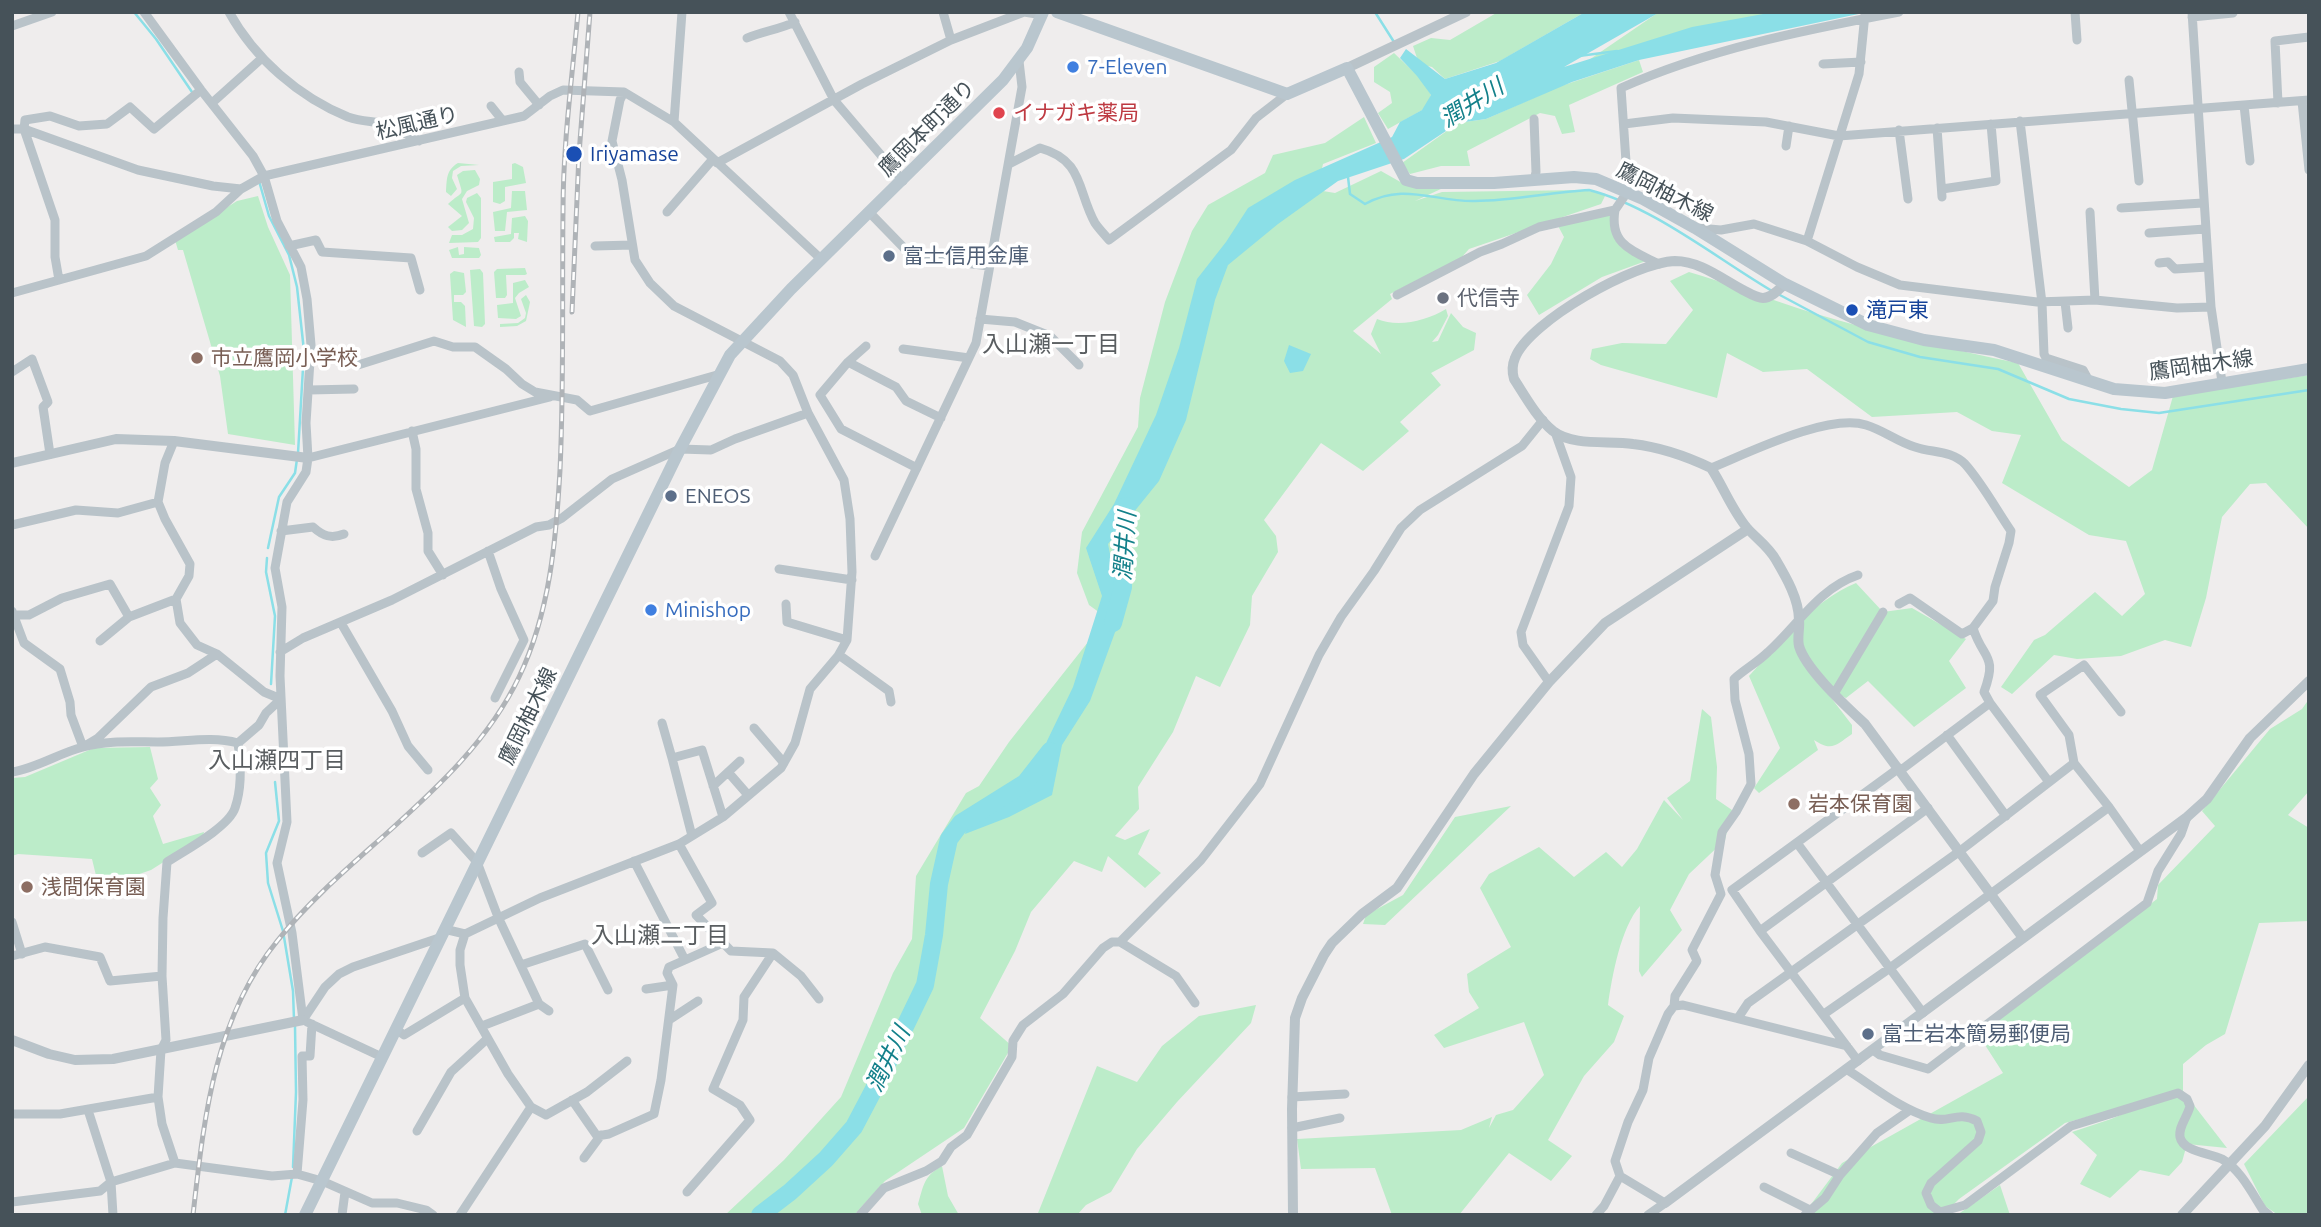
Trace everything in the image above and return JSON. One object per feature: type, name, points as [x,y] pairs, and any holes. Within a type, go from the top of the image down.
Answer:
[{"type":"main road","points":[[1057,12],[1287,94],[1347,68]]},
{"type":"main road","name":"鷹岡本町通り","points":[[821,259],[1003,80],[1018,61],[1043,13]]},
{"type":"main road","name":"鷹岡柚木線","points":[[1347,68],[1403,177],[1417,183],[1494,184],[1574,177],[1596,179],[1628,191],[1695,228],[1785,284],[1868,325],[1924,340],[1994,351],[2114,389],[2165,393],[2309,369]]},
{"type":"main road","name":"鷹岡柚木線","points":[[305,1215],[717,375],[742,341],[821,259]]},
{"type":"street","points":[[12,26],[52,12]]},
{"type":"street","points":[[145,12],[201,90],[242,139],[263,177],[277,221],[301,267],[307,299],[310,355],[306,472],[288,502],[275,568],[282,607],[281,699],[287,822],[277,863],[292,933],[310,1056],[302,1056],[303,1100],[297,1174]]},
{"type":"street","points":[[229,12],[240,32],[261,59],[323,105],[366,123],[381,123],[419,141]]},
{"type":"street","points":[[674,122],[682,12]]},
{"type":"street","points":[[789,12],[834,100],[902,181]]},
{"type":"street","points":[[943,12],[951,40]]},
{"type":"street","points":[[667,212],[715,161],[951,40],[1024,12],[1043,13]]},
{"type":"street","points":[[1347,68],[1466,12]]},
{"type":"street","points":[[1659,264],[1623,245],[1612,225],[1615,210],[1628,191],[1621,88],[1658,71],[1865,15],[1899,12]]},
{"type":"street","points":[[2075,12],[2077,40]]},
{"type":"street","points":[[2222,383],[2211,307],[2192,15],[2233,13]]},
{"type":"street","points":[[1807,241],[1859,74],[1865,15]]},
{"type":"street","points":[[747,38],[761,32],[774,32],[794,22]]},
{"type":"street","points":[[2278,103],[2275,41],[2309,37]]},
{"type":"street","points":[[212,103],[261,59]]},
{"type":"street","points":[[876,556],[976,342],[1021,87],[1018,61]]},
{"type":"street","points":[[1823,64],[1861,62]]},
{"type":"street","points":[[519,72],[520,82],[539,105]]},
{"type":"street","points":[[2129,80],[2138,181]]},
{"type":"street","points":[[59,280],[55,257],[55,220],[24,129],[24,120],[50,116],[79,127],[107,124],[130,107],[155,129],[201,90]]},
{"type":"street","name":"松風通り","points":[[12,293],[146,256],[216,212],[249,182],[263,177],[524,117],[562,90],[624,92]]},
{"type":"street","points":[[307,1022],[325,987],[339,974],[353,967],[442,934],[465,934],[498,917],[679,844],[723,817],[781,768],[794,743],[810,689],[839,654],[847,639],[852,580],[850,519],[844,480],[808,412],[793,374],[780,361],[674,306],[650,283],[635,260],[622,180],[612,141],[624,92],[674,122],[821,259]]},
{"type":"street","points":[[1009,164],[1040,148],[1068,163],[1079,179],[1095,222],[1109,240],[1231,150],[1256,118],[1287,94]]},
{"type":"street","points":[[1624,124],[1673,118],[1766,122],[1839,136],[2305,100],[2309,170]]},
{"type":"street","points":[[2244,105],[2250,161]]},
{"type":"street","points":[[491,106],[503,121]]},
{"type":"street","points":[[1534,119],[1534,181]]},
{"type":"street","points":[[2021,121],[2042,303],[2043,354],[2046,358],[2083,370],[2089,381]]},
{"type":"street","points":[[1937,128],[1942,193],[1996,181],[1992,124]]},
{"type":"street","points":[[1786,146],[1789,126]]},
{"type":"street","points":[[12,129],[24,129],[138,170],[213,186],[241,189]]},
{"type":"street","points":[[1899,130],[1908,199]]},
{"type":"street","points":[[2121,208],[2203,202]]},
{"type":"street","points":[[1397,295],[1480,252],[1539,227],[1615,210]]},
{"type":"street","points":[[869,212],[916,257],[989,266]]},
{"type":"street","points":[[2090,212],[2095,300]]},
{"type":"street","points":[[1695,228],[1721,230],[1754,224],[1807,241],[1857,267],[1900,285],[2042,303],[2095,300],[2177,308],[2211,307]]},
{"type":"street","points":[[2149,233],[2205,229]]},
{"type":"street","points":[[289,246],[316,240],[322,252],[411,258],[420,290]]},
{"type":"street","points":[[594,246],[632,245]]},
{"type":"street","points":[[1549,681],[1523,645],[1521,632],[1569,506],[1571,477],[1555,432],[1543,420],[1514,379],[1512,371],[1515,358],[1522,346],[1532,333],[1600,287],[1624,275],[1659,264],[1691,262],[1751,295],[1763,298],[1770,297],[1785,284]]},
{"type":"street","points":[[2159,263],[2168,262],[2175,269],[2208,267]]},
{"type":"street","points":[[2065,302],[2068,328]]},
{"type":"street","points":[[980,319],[1015,322],[1049,336],[1079,365]]},
{"type":"street","points":[[310,355],[358,365],[434,341],[453,347],[475,347],[535,392],[577,400],[590,411],[717,375]]},
{"type":"street","points":[[866,346],[848,362],[820,395],[841,429],[917,467]]},
{"type":"street","points":[[903,349],[969,358]]},
{"type":"street","points":[[12,372],[32,359],[48,402],[43,407],[50,454]]},
{"type":"street","points":[[848,362],[896,387],[906,401],[940,418]]},
{"type":"street","points":[[309,390],[354,389]]},
{"type":"street","points":[[12,463],[116,439],[174,441],[306,457],[551,397]]},
{"type":"street","points":[[280,652],[303,638],[443,575],[536,527],[549,525],[612,479],[680,449],[712,450],[808,412]]},
{"type":"street","points":[[1121,942],[1200,860],[1260,784],[1319,655],[1341,617],[1401,528],[1420,510],[1522,446],[1543,420]]},
{"type":"street","points":[[1711,468],[1793,435],[1823,426],[1843,424],[1864,424],[1914,447],[1952,454],[1965,464],[2011,531],[1993,601],[1973,628],[1962,634],[1910,598],[1899,604]]},
{"type":"street","points":[[412,431],[416,449],[416,489],[428,533],[428,551],[443,575]]},
{"type":"street","points":[[1555,432],[1576,439],[1633,443],[1655,448],[1711,468],[1735,511],[1775,558],[1796,600],[1800,618],[1798,645],[1805,659],[1834,694],[1865,724],[2023,938]]},
{"type":"street","points":[[174,441],[165,463],[158,502],[164,519],[190,564],[189,576],[176,599],[180,623],[197,645],[217,654],[264,692],[281,699]]},
{"type":"street","points":[[12,525],[76,510],[118,513],[158,502]]},
{"type":"street","points":[[281,531],[313,527],[321,535],[335,538],[344,534]]},
{"type":"street","points":[[1293,1215],[1292,1097],[1295,1018],[1324,955],[1332,943],[1362,914],[1405,879],[1474,774],[1549,681],[1605,623],[1748,529]]},
{"type":"street","points":[[488,551],[501,589],[524,640],[495,698]]},
{"type":"street","points":[[779,569],[852,580]]},
{"type":"street","points":[[1665,1203],[1620,1176],[1615,1161],[1628,1122],[1643,1090],[1649,1058],[1674,1006],[1675,996],[1697,961],[1692,950],[1721,894],[1715,875],[1722,832],[1751,784],[1749,754],[1735,700],[1734,679],[1769,652],[1800,618],[1832,589],[1846,579],[1858,575]]},
{"type":"street","points":[[83,747],[71,715],[70,702],[60,670],[23,643],[13,614],[29,615],[62,598],[110,584],[129,617]]},
{"type":"street","points":[[100,641],[129,617],[176,599]]},
{"type":"street","points":[[786,604],[786,622],[847,639]]},
{"type":"street","points":[[1834,694],[1883,612]]},
{"type":"street","points":[[341,623],[392,711],[408,746],[428,770]]},
{"type":"street","points":[[1973,628],[1990,660],[1991,673],[1984,692],[2049,782]]},
{"type":"street","points":[[12,772],[25,770],[83,747],[98,738],[151,687],[188,673],[217,654]]},
{"type":"street","points":[[839,654],[890,691],[891,702]]},
{"type":"street","points":[[2121,712],[2084,665],[2040,695],[2069,735],[2074,763],[2140,851]]},
{"type":"street","points":[[1648,1215],[2187,817],[2207,799],[2265,721],[2309,681]]},
{"type":"street","points":[[238,743],[259,725],[265,713],[281,699]]},
{"type":"street","points":[[1858,1061],[1732,890],[1990,703]]},
{"type":"street","points":[[662,723],[692,836]]},
{"type":"street","points":[[754,728],[784,763]]},
{"type":"street","points":[[1947,735],[2006,816]]},
{"type":"street","points":[[83,747],[113,741],[160,742],[219,738],[238,743]]},
{"type":"street","points":[[175,1163],[162,1124],[158,1097],[161,1050],[166,1040],[162,976],[167,862],[227,820],[235,809],[241,767],[238,743]]},
{"type":"street","points":[[672,758],[702,750],[723,817]]},
{"type":"street","points":[[713,786],[740,761]]},
{"type":"street","points":[[1738,1018],[1748,1003],[1960,851],[2074,763]]},
{"type":"street","points":[[728,772],[748,795]]},
{"type":"street","points":[[1824,1014],[2109,807]]},
{"type":"street","points":[[1760,931],[1928,808]]},
{"type":"street","points":[[1873,1050],[1880,1055],[1928,1069],[2147,903],[2158,871],[2181,834],[2187,817]]},
{"type":"street","points":[[422,853],[451,833],[477,862],[498,917],[539,1004],[549,1011]]},
{"type":"street","points":[[1797,843],[1923,1013]]},
{"type":"street","points":[[679,844],[712,903],[696,915],[731,951],[773,953],[801,976],[819,999]]},
{"type":"street","points":[[634,861],[685,960]]},
{"type":"street","points":[[12,922],[17,955],[45,947],[100,957],[110,981],[162,976]]},
{"type":"street","points":[[465,934],[460,950],[465,998],[508,1074],[531,1107],[546,1115],[587,1092],[626,1060]]},
{"type":"street","points":[[860,1215],[884,1188],[926,1171],[942,1161],[951,1147],[967,1135],[1012,1057],[1013,1041],[1023,1025],[1063,994],[1103,948],[1112,942],[1121,942],[1176,976],[1195,1003]]},
{"type":"street","points":[[572,1100],[597,1136],[609,1134],[654,1114],[673,985],[667,973],[669,967],[723,943]]},
{"type":"street","points":[[521,965],[585,944],[608,990]]},
{"type":"street","points":[[687,1192],[750,1120],[740,1105],[713,1089],[743,1020],[744,997],[773,953]]},
{"type":"street","points":[[646,989],[673,985]]},
{"type":"street","points":[[396,1029],[404,1035],[465,998]]},
{"type":"street","points":[[669,1020],[698,1001]]},
{"type":"street","points":[[482,1026],[539,1004]]},
{"type":"street","points":[[1674,1006],[1683,1005],[1847,1046]]},
{"type":"street","points":[[12,1040],[48,1054],[75,1060],[113,1059],[307,1022],[382,1057]]},
{"type":"street","points":[[416,1131],[451,1072],[487,1039]]},
{"type":"street","points":[[2182,1215],[2265,1126],[2288,1098],[2309,1065]]},
{"type":"street","points":[[1846,1069],[1910,1110],[1934,1120],[1966,1115],[1978,1121],[1981,1132],[1978,1141],[1931,1183],[1926,1193],[1931,1205],[1940,1212],[1965,1205],[2070,1126],[2178,1093],[2187,1099],[2190,1106],[2181,1130],[2180,1138],[2185,1146],[2230,1164],[2269,1215]]},
{"type":"street","points":[[1292,1097],[1345,1094]]},
{"type":"street","points":[[12,1114],[60,1114],[158,1097]]},
{"type":"street","points":[[460,1215],[531,1107]]},
{"type":"street","points":[[88,1110],[111,1182],[113,1215]]},
{"type":"street","points":[[1764,1187],[1807,1212],[1825,1198],[1840,1175],[1877,1133],[1910,1110]]},
{"type":"street","points":[[1292,1128],[1340,1118]]},
{"type":"street","points":[[584,1158],[601,1135]]},
{"type":"street","points":[[1791,1153],[1840,1175]]},
{"type":"street","points":[[12,1202],[100,1191],[111,1182],[175,1163],[272,1176],[297,1174],[322,1181],[372,1203],[393,1203],[426,1210],[433,1215]]},
{"type":"street","points":[[1596,1215],[1620,1176]]},
{"type":"street","points":[[342,1215],[345,1192]]},
{"type":"street","points":[[390,1215],[393,1203]]},
{"type":"green space","points":[[1498,12],[1585,12],[1500,61],[1445,79],[1432,67],[1419,64],[1413,46],[1431,38],[1450,40]]},
{"type":"green space","points":[[1659,12],[1791,12],[1583,64]]},
{"type":"green space","points":[[1394,53],[1423,81],[1431,95],[1426,108],[1388,129],[1378,113],[1392,103],[1390,92],[1374,82],[1374,67]]},
{"type":"green space","points":[[1639,60],[1643,72],[1569,105],[1575,132],[1562,134],[1555,116],[1540,113],[1467,151],[1470,166],[1441,166],[1410,174],[1402,163],[1458,123],[1486,119],[1558,87]]},
{"type":"green space","points":[[1364,117],[1376,143],[1323,164],[1317,190],[1335,193],[1381,171],[1404,184],[1443,188],[1415,201],[1442,192],[1582,190],[1606,194],[1601,204],[1469,249],[1461,258],[1390,294],[1392,299],[1353,331],[1381,354],[1371,334],[1377,319],[1394,323],[1412,322],[1446,309],[1448,316],[1432,342],[1438,341],[1451,313],[1463,327],[1476,333],[1474,350],[1431,373],[1441,385],[1400,422],[1409,431],[1363,471],[1321,443],[1264,520],[1276,536],[1278,552],[1252,596],[1250,625],[1220,687],[1196,676],[1173,732],[1138,787],[1139,809],[1115,836],[1125,840],[1150,829],[1138,854],[1161,873],[1145,888],[1108,856],[1102,872],[1074,861],[1031,912],[1015,951],[980,1018],[1012,1046],[964,1128],[885,1181],[854,1215],[725,1215],[784,1160],[841,1097],[893,973],[912,939],[916,876],[966,793],[979,786],[1009,742],[1107,618],[1089,605],[1077,573],[1082,532],[1138,427],[1140,398],[1165,302],[1192,231],[1208,205],[1265,173],[1273,155],[1325,143]]},
{"type":"green space","points":[[458,163],[479,165],[461,166],[453,171],[452,178],[457,189],[451,196],[446,192],[447,179],[451,169]]},
{"type":"green space","points":[[512,164],[523,167],[526,183],[505,187],[505,201],[500,204],[493,202],[493,182],[512,179]]},
{"type":"green space","points":[[475,170],[480,179],[479,185],[467,191],[462,199],[469,223],[462,230],[452,231],[448,227],[462,216],[448,204],[461,193],[457,175],[463,171]]},
{"type":"green space","points":[[512,191],[525,191],[527,210],[507,212],[505,231],[495,231],[493,212],[511,208]]},
{"type":"green space","points":[[477,193],[481,198],[481,238],[478,242],[449,243],[452,235],[462,235],[473,229],[474,218],[466,202],[467,198]]},
{"type":"green space","points":[[258,196],[268,227],[290,275],[295,445],[228,434],[220,376],[183,250],[178,250],[175,240],[237,201]]},
{"type":"green space","points":[[1610,211],[1613,230],[1619,242],[1646,261],[1602,277],[1539,315],[1527,295],[1551,264],[1564,237],[1556,222]]},
{"type":"green space","points":[[525,216],[528,221],[527,242],[518,239],[519,233],[514,233],[510,242],[495,242],[494,237],[511,234],[512,218]]},
{"type":"green space","points":[[458,247],[459,255],[464,254],[464,247],[479,248],[481,255],[479,258],[452,258],[449,250]]},
{"type":"green space","points":[[525,268],[525,275],[506,275],[507,295],[505,298],[496,298],[494,272],[497,269]]},
{"type":"green space","points":[[480,269],[483,273],[485,324],[482,327],[474,326],[470,270]]},
{"type":"green space","points":[[454,271],[464,273],[466,292],[463,295],[454,295],[454,302],[461,302],[465,306],[466,327],[453,320],[450,274]]},
{"type":"green space","points":[[1689,272],[1838,320],[2018,363],[2062,440],[2129,487],[2152,470],[2173,396],[2309,375],[2309,529],[2266,483],[2250,484],[2222,517],[2206,598],[2191,647],[2165,640],[2121,656],[2077,659],[2054,655],[2012,694],[2001,687],[2034,640],[2045,635],[2095,592],[2122,616],[2145,594],[2126,541],[2089,535],[2002,483],[2021,435],[1992,431],[1957,412],[1872,417],[1807,369],[1763,372],[1727,353],[1717,398],[1601,365],[1590,359],[1592,349],[1622,343],[1666,344],[1693,310],[1670,281]]},
{"type":"green space","points":[[525,280],[529,287],[515,298],[521,316],[516,319],[498,318],[497,305],[513,303],[513,283]]},
{"type":"green space","points":[[526,295],[530,302],[526,321],[517,326],[500,327],[500,324],[518,323],[525,318],[521,299]]},
{"type":"green space","points":[[1856,583],[1883,612],[1912,608],[1966,639],[1949,661],[1966,688],[1914,727],[1868,681],[1846,698],[1835,692],[1829,695],[1852,725],[1852,734],[1834,746],[1825,746],[1814,740],[1818,750],[1759,793],[1754,788],[1780,748],[1749,676],[1811,612]]},
{"type":"green space","points":[[2309,699],[2309,791],[2288,815],[2309,828],[2309,921],[2259,923],[2225,1034],[2183,1064],[2183,1091],[2227,1148],[2187,1144],[2182,1162],[2169,1176],[2140,1170],[2110,1198],[2080,1184],[2097,1155],[2072,1132],[2170,1094],[2065,1123],[1959,1199],[1943,1215],[1803,1215],[1842,1163],[2003,1073],[1978,1034],[2157,899],[2158,885],[2215,826],[2202,811],[2270,729],[2302,709]]},
{"type":"green space","points":[[1702,709],[1711,717],[1717,767],[1716,799],[1732,810],[1725,840],[1689,874],[1670,910],[1682,930],[1642,977],[1639,971],[1640,906],[1633,915],[1615,966],[1608,1005],[1624,1016],[1614,1042],[1584,1076],[1548,1140],[1572,1156],[1551,1181],[1509,1153],[1459,1215],[1392,1215],[1375,1168],[1301,1169],[1297,1139],[1461,1130],[1492,1117],[1489,1128],[1496,1115],[1513,1110],[1544,1075],[1524,1022],[1444,1048],[1434,1035],[1479,1008],[1469,992],[1467,974],[1511,947],[1480,888],[1489,874],[1539,847],[1574,877],[1606,852],[1622,867],[1637,849],[1664,800],[1683,820],[1667,798],[1690,781]]},
{"type":"green space","points":[[150,747],[158,779],[150,788],[161,805],[153,816],[163,844],[204,832],[203,837],[151,870],[99,888],[92,859],[18,854],[12,856],[12,778],[25,777],[94,748]]},
{"type":"green space","points":[[1511,806],[1385,925],[1363,924],[1366,915],[1403,895],[1455,817]]},
{"type":"green space","points":[[1256,1005],[1251,1023],[1137,1149],[1111,1192],[1086,1205],[1077,1215],[1039,1215],[1097,1066],[1137,1082],[1162,1046],[1199,1016]]},
{"type":"green space","points":[[2309,1096],[2309,1215],[2278,1215],[2265,1206],[2244,1164]]},
{"type":"green space","points":[[942,1166],[948,1196],[959,1215],[922,1215],[918,1204],[923,1186],[931,1173]]},
{"type":"green space","points":[[2000,1185],[2010,1215],[1957,1215]]},
{"type":"water","points":[[1585,12],[1660,12],[1564,67],[1692,27],[1774,12],[1868,12],[1639,60],[1572,82],[1486,119],[1458,123],[1404,159],[1338,181],[1278,224],[1228,265],[1215,300],[1186,420],[1159,481],[1108,544],[1122,613],[1090,701],[1062,745],[1052,795],[1009,817],[965,834],[972,806],[1031,784],[1047,741],[1073,687],[1102,596],[1086,548],[1114,504],[1156,415],[1179,348],[1197,279],[1248,208],[1295,180],[1392,137],[1400,122],[1422,110],[1431,95],[1400,58],[1406,49],[1445,79],[1496,63]]},
{"type":"water","points":[[1289,345],[1311,354],[1303,371],[1290,373],[1284,361]]},
{"type":"waterway","points":[[134,12],[192,92]]},
{"type":"waterway","points":[[1375,12],[1394,42]]},
{"type":"waterway","points":[[1579,56],[1617,51]]},
{"type":"waterway","points":[[1348,177],[1350,194],[1365,204],[1393,194],[1475,201],[1589,190],[1660,220],[1772,291]]},
{"type":"waterway","points":[[259,181],[269,216],[289,255],[297,287],[304,351],[298,453]]},
{"type":"waterway","points":[[1778,294],[1868,342],[1920,357],[1998,369],[2069,399],[2121,409],[2159,413],[2309,390]]},
{"type":"waterway","points":[[268,548],[279,497],[295,473],[297,459]]},
{"type":"waterway","name":"潤井川","points":[[1113,623],[1123,587],[1121,524],[1126,506]]},
{"type":"waterway","points":[[267,558],[266,572],[275,616],[271,684]]},
{"type":"waterway","name":"潤井川","points":[[760,1215],[826,1159],[854,1127],[883,1072],[925,985],[939,884],[949,839],[961,823],[1025,783],[1050,751]]},
{"type":"waterway","points":[[275,782],[279,821],[266,853],[268,883],[283,931],[293,991],[294,1020]]},
{"type":"waterway","points":[[293,1167],[295,1026]]},
{"type":"waterway","points":[[285,1215],[292,1177]]},
{"type":"railway","points":[[193,1215],[202,1142],[216,1070],[239,1002],[256,970],[303,911],[425,798],[477,742],[507,700],[538,627],[550,576],[560,470],[563,186],[578,12]]},
{"type":"railway","points":[[572,312],[579,154],[590,12]]},
{"type":"place","name":"7-Eleven","points":[[1073,67]]},
{"type":"place","name":"イナガキ薬局","points":[[999,113]]},
{"type":"place","name":"Iriyamase","points":[[574,154]]},
{"type":"place","name":"富士信用金庫","points":[[889,256]]},
{"type":"place","name":"代信寺","points":[[1443,298]]},
{"type":"place","name":"滝戸東","points":[[1852,310]]},
{"type":"place","name":"市立鷹岡小学校","points":[[197,358]]},
{"type":"place","name":"ENEOS","points":[[671,496]]},
{"type":"place","name":"Minishop","points":[[651,610]]},
{"type":"place","name":"岩本保育園","points":[[1794,804]]},
{"type":"place","name":"浅間保育園","points":[[27,887]]},
{"type":"place","name":"富士岩本簡易郵便局","points":[[1868,1034]]},
{"type":"district","name":"入山瀬一丁目","points":[[1051,344]]},
{"type":"district","name":"入山瀬四丁目","points":[[277,760]]},
{"type":"district","name":"入山瀬二丁目","points":[[660,935]]}]
